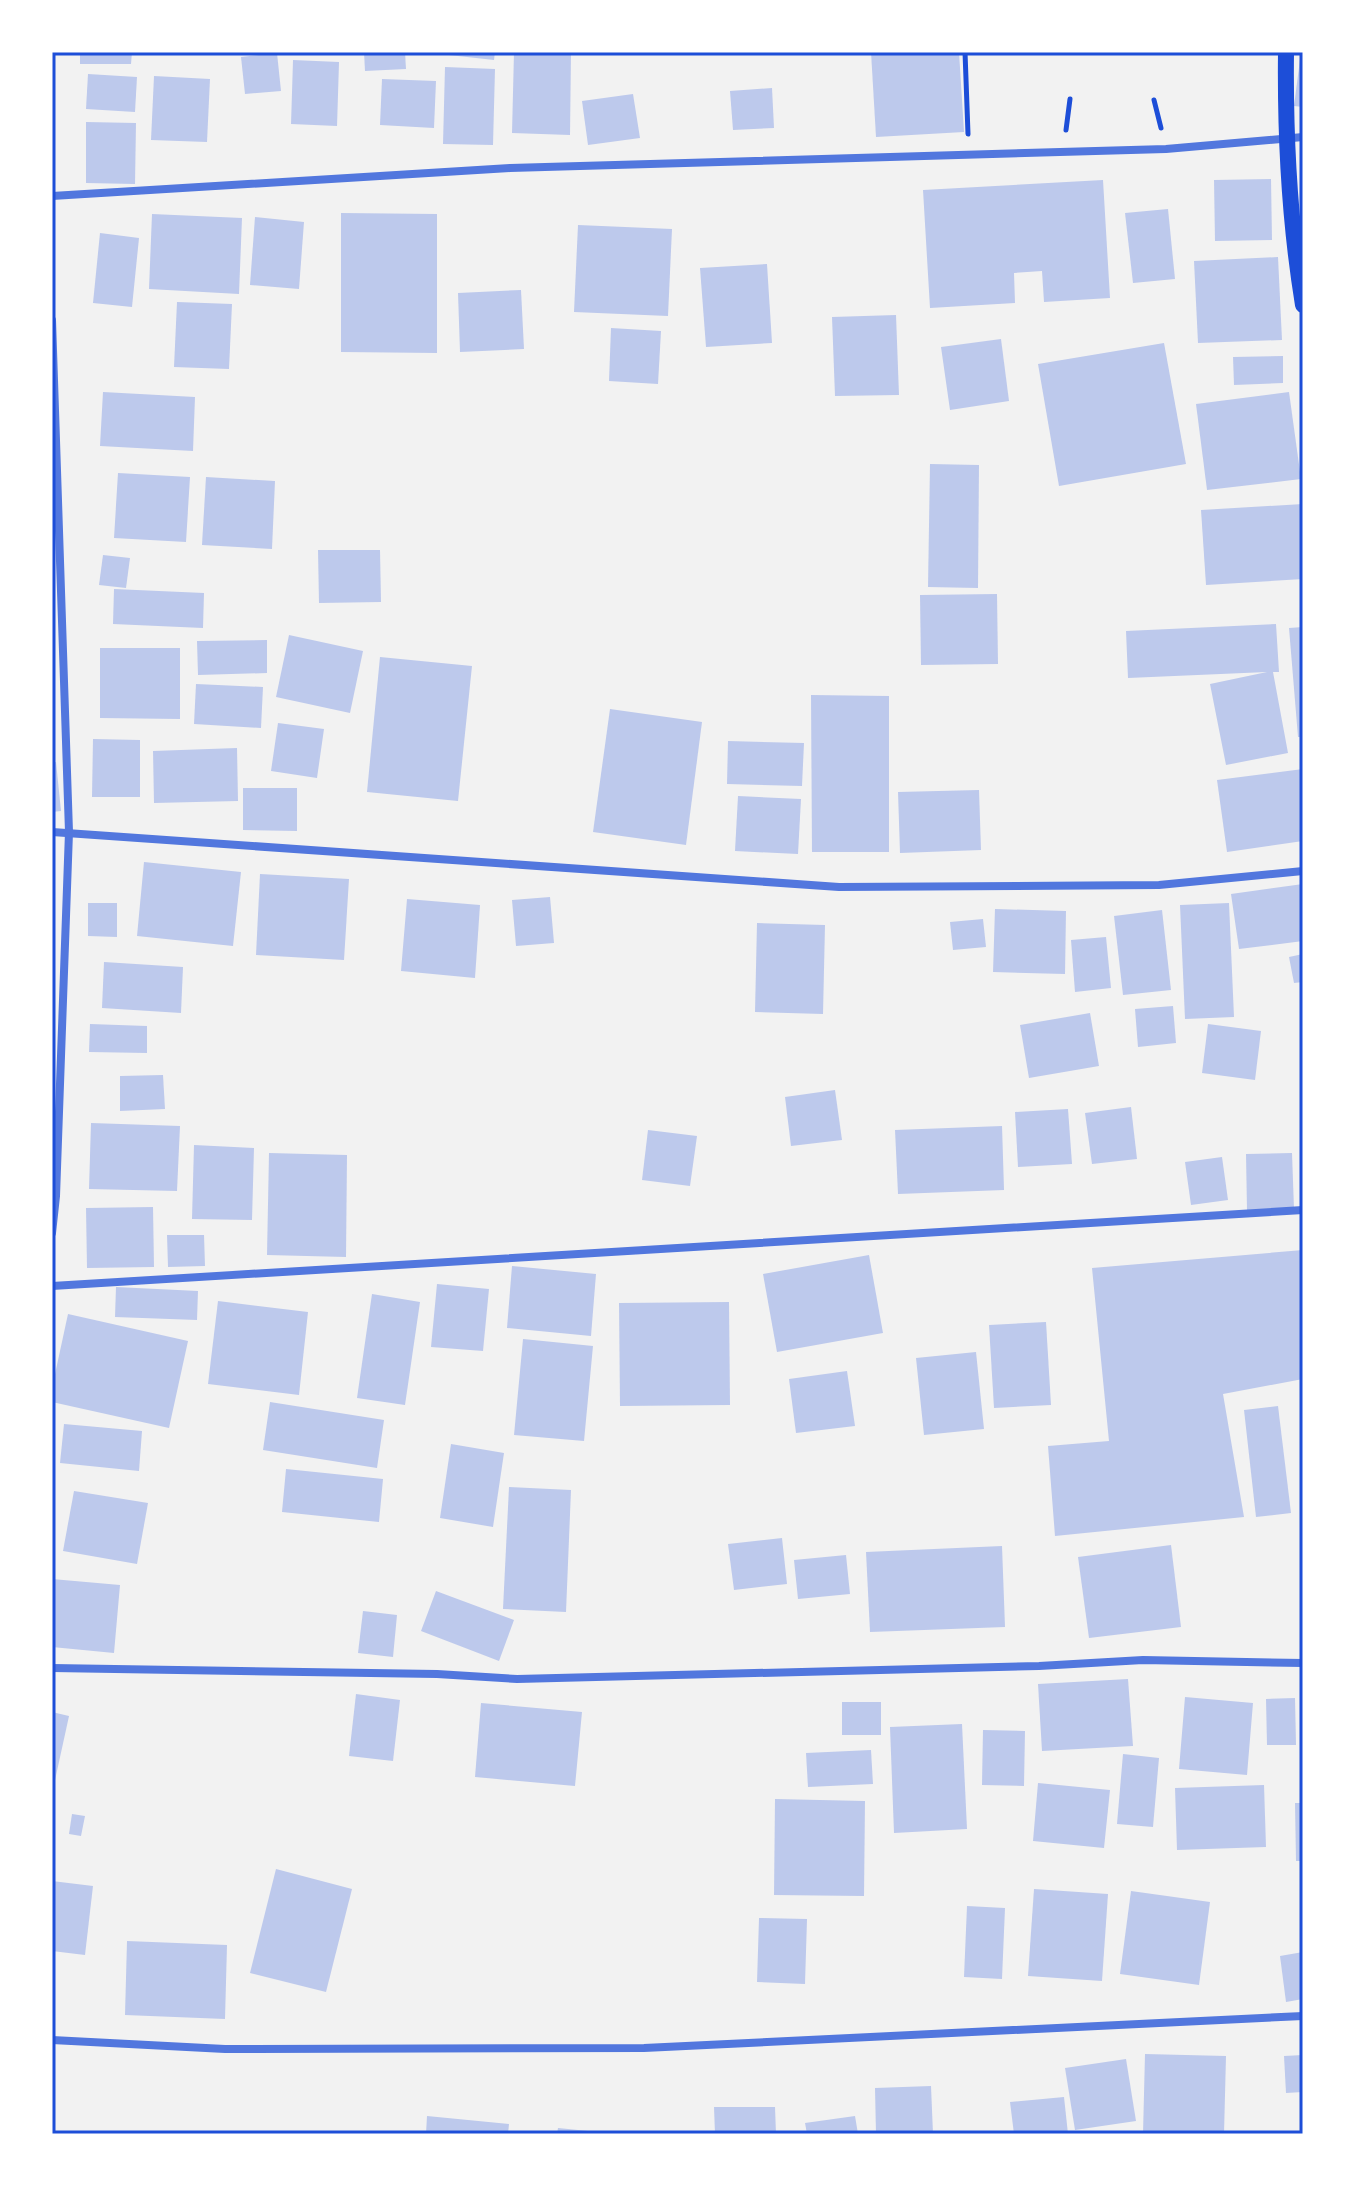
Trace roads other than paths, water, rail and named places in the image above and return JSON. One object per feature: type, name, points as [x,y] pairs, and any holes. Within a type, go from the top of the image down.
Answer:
[{"type":"main road","points":[[1286,52],[1285,138],[1292,237],[1303,305]]},
{"type":"street","points":[[52,196],[510,168],[1166,149],[1303,137]]},
{"type":"street","points":[[52,320],[69,832],[56,1196],[52,1233]]},
{"type":"street","points":[[52,832],[839,887],[1159,885],[1303,871]]},
{"type":"street","points":[[52,1286],[1303,1210]]},
{"type":"street","points":[[52,1668],[437,1674],[517,1679],[1039,1666],[1143,1660],[1303,1663]]},
{"type":"street","points":[[52,2040],[225,2049],[644,2048],[1303,2016]]}]
